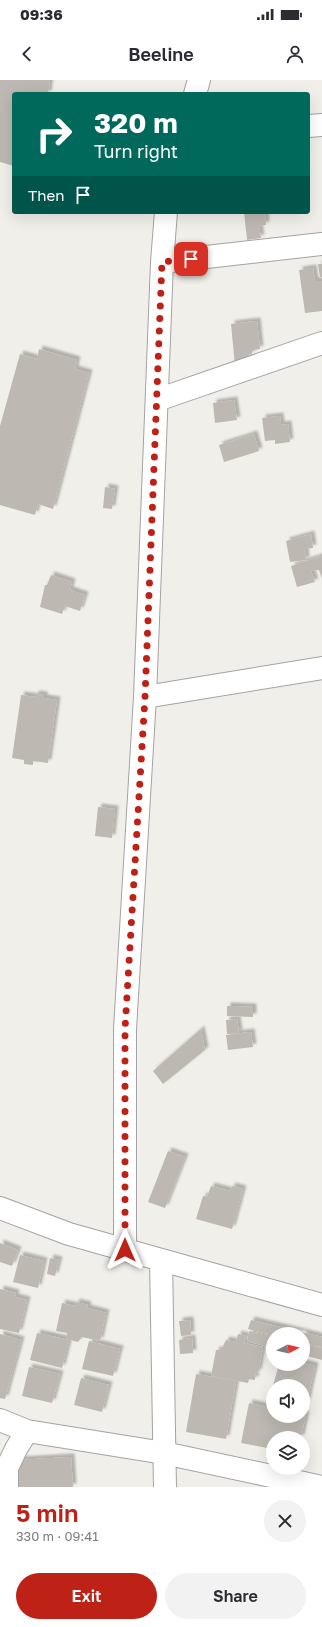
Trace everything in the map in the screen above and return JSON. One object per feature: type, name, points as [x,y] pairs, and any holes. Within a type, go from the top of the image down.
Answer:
[{"type":"street","points":[[196,92],[199,80]]},
{"type":"street","points":[[310,126],[322,125]]},
{"type":"street","points":[[125,1250],[125,1029],[145,697],[162,262],[166,214]]},
{"type":"street","points":[[162,262],[322,244]]},
{"type":"street","points":[[157,400],[322,343]]},
{"type":"street","points":[[145,697],[322,668]]},
{"type":"street","points":[[0,1208],[69,1234],[322,1305]]},
{"type":"street","points":[[161,1260],[165,1487]]},
{"type":"street","points":[[0,1420],[27,1431],[164,1453],[322,1487]]},
{"type":"street","points":[[7,1487],[8,1468],[16,1449],[27,1431]]},
{"type":"building","points":[[0,80],[50,80],[48,92],[12,92],[12,165],[0,162]]},
{"type":"building","points":[[244,214],[265,214],[266,225],[259,226],[261,238],[247,240]]},
{"type":"building","points":[[318,264],[322,264],[322,277],[320,277]]},
{"type":"building","points":[[313,268],[315,281],[322,281],[322,311],[305,313],[299,270]]},
{"type":"building","points":[[257,321],[260,349],[252,350],[252,354],[246,355],[247,365],[235,366],[231,324]]},
{"type":"building","points":[[39,349],[77,360],[75,369],[89,373],[53,509],[38,504],[35,515],[0,505],[0,426],[20,354],[37,359]]},
{"type":"building","points":[[234,400],[237,420],[215,423],[213,403]]},
{"type":"building","points":[[280,416],[281,425],[288,424],[290,442],[275,444],[275,440],[265,441],[262,418]]},
{"type":"building","points":[[254,434],[259,451],[224,462],[219,445]]},
{"type":"building","points":[[105,487],[115,489],[112,509],[103,508]]},
{"type":"building","points":[[311,534],[313,548],[305,549],[306,560],[290,562],[286,541]]},
{"type":"building","points":[[322,556],[322,579],[319,570],[311,571],[315,582],[297,587],[291,566]]},
{"type":"building","points":[[51,575],[72,582],[70,590],[85,595],[80,611],[65,606],[62,614],[40,607],[45,585],[47,585]]},
{"type":"building","points":[[35,694],[44,695],[44,698],[57,700],[48,763],[33,761],[33,765],[24,764],[24,760],[12,758],[21,695],[35,697]]},
{"type":"building","points":[[98,807],[115,809],[112,838],[95,836]]},
{"type":"building","points":[[227,1006],[253,1007],[253,1017],[227,1016]]},
{"type":"building","points":[[237,1019],[239,1033],[227,1034],[226,1020]]},
{"type":"building","points":[[201,1029],[205,1050],[163,1084],[153,1071]]},
{"type":"building","points":[[251,1032],[253,1047],[228,1050],[226,1035]]},
{"type":"building","points":[[168,1151],[185,1157],[165,1208],[148,1202]]},
{"type":"building","points":[[211,1186],[230,1191],[232,1186],[243,1189],[232,1229],[196,1219],[203,1196],[207,1197]]},
{"type":"building","points":[[0,1243],[18,1250],[12,1266],[0,1262]]},
{"type":"building","points":[[20,1255],[44,1261],[38,1288],[13,1282]]},
{"type":"building","points":[[50,1258],[59,1260],[55,1276],[47,1274]]},
{"type":"building","points":[[0,1289],[16,1293],[15,1297],[27,1300],[19,1333],[0,1329]]},
{"type":"building","points":[[76,1302],[88,1305],[87,1308],[106,1313],[100,1341],[82,1337],[78,1342],[66,1339],[67,1333],[56,1331],[62,1303],[75,1306]]},
{"type":"building","points":[[190,1320],[191,1335],[181,1336],[179,1321]]},
{"type":"building","points":[[251,1320],[280,1327],[266,1327],[266,1333],[248,1329]]},
{"type":"building","points":[[249,1331],[266,1335],[266,1346],[247,1341]]},
{"type":"building","points":[[37,1333],[69,1340],[62,1368],[30,1360]]},
{"type":"building","points":[[0,1334],[21,1340],[5,1399],[0,1398]]},
{"type":"building","points":[[238,1334],[246,1336],[244,1343],[263,1347],[258,1373],[256,1372],[255,1380],[249,1379],[248,1383],[211,1376],[216,1350],[221,1350],[226,1340],[236,1342]]},
{"type":"building","points":[[310,1334],[322,1337],[322,1347],[310,1344]]},
{"type":"building","points":[[192,1338],[193,1353],[180,1354],[179,1340]]},
{"type":"building","points":[[89,1341],[120,1349],[113,1376],[82,1369]]},
{"type":"building","points":[[310,1345],[322,1348],[322,1360],[310,1357]]},
{"type":"building","points":[[310,1365],[315,1366],[310,1388],[310,1379],[275,1379],[277,1371],[310,1371]]},
{"type":"building","points":[[29,1367],[60,1374],[52,1403],[22,1396]]},
{"type":"building","points":[[196,1374],[236,1381],[226,1439],[186,1432]]},
{"type":"building","points":[[81,1378],[109,1385],[102,1412],[74,1405]]},
{"type":"building","points":[[249,1403],[266,1407],[266,1423],[304,1423],[302,1431],[266,1431],[266,1448],[241,1443]]},
{"type":"building","points":[[71,1457],[73,1487],[18,1487],[17,1460]]},
{"type":"route","points":[[125,1250],[125,1029],[145,697],[162,262],[191,259]]}]
